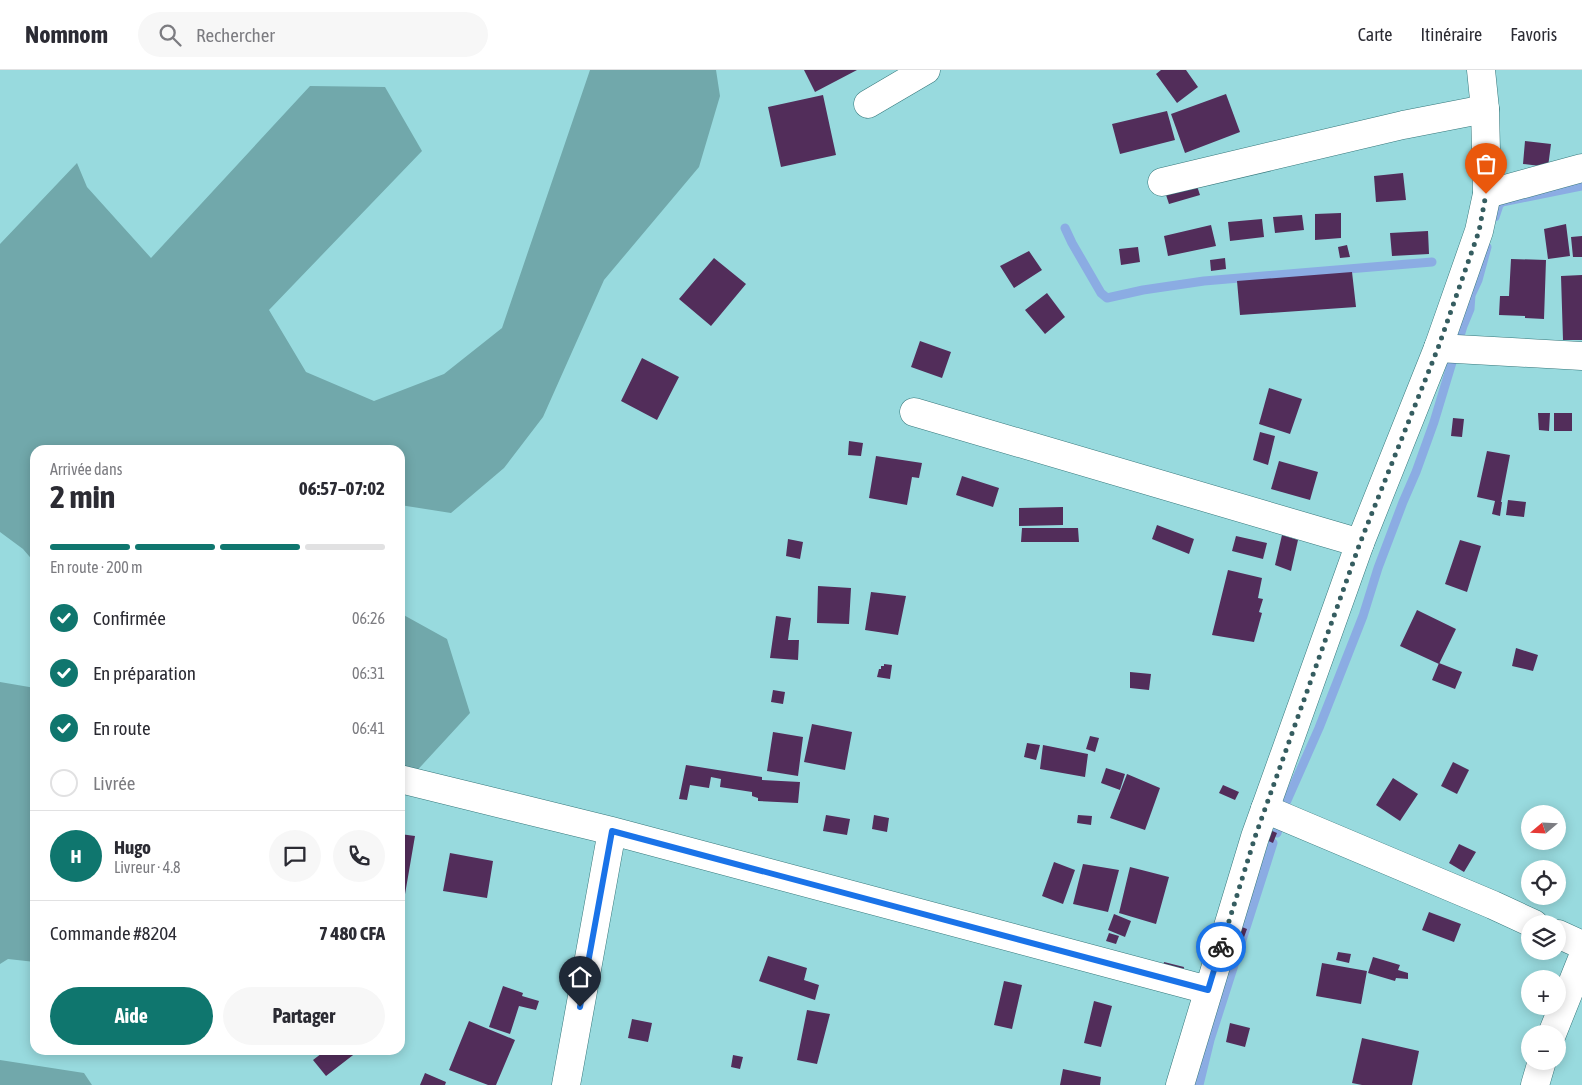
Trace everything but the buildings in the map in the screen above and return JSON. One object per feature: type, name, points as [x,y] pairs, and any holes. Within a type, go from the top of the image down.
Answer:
[{"type":"street","points":[[868,104],[926,70]]},
{"type":"street","points":[[1180,1085],[1265,809],[1360,543],[1438,348],[1479,231],[1486,194],[1485,109],[1481,70]]},
{"type":"street","points":[[1162,182],[1403,125],[1485,109]]},
{"type":"street","points":[[1486,194],[1582,168]]},
{"type":"street","points":[[1438,348],[1582,356]]},
{"type":"street","points":[[914,412],[1360,543]]},
{"type":"street","points":[[405,780],[612,831],[1208,990]]},
{"type":"street","points":[[1265,809],[1521,918]]},
{"type":"street","points":[[566,1085],[612,831]]},
{"type":"street","points":[[1566,938],[1582,945]]},
{"type":"street","points":[[1556,1025],[1582,959]]},
{"type":"street","points":[[1535,1085],[1539,1070]]},
{"type":"shaded area","points":[[590,70],[716,70],[720,96],[699,167],[604,280],[543,417],[504,468],[451,513],[405,506],[405,445],[30,445],[30,557],[23,549],[0,532],[0,244],[77,163],[87,187],[151,258],[310,86],[385,87],[422,151],[269,310],[306,372],[374,401],[444,374],[502,328]]},
{"type":"shaded area","points":[[405,616],[447,639],[470,713],[405,784]]},
{"type":"shaded area","points":[[0,682],[30,687],[30,961],[8,959],[0,964]]},
{"type":"shaded area","points":[[0,1060],[84,1073],[92,1085],[0,1085]]},
{"type":"waterway","points":[[1495,217],[1502,202],[1582,186]]},
{"type":"waterway","points":[[1065,228],[1101,293],[1107,298],[1143,290],[1204,281],[1432,262]]},
{"type":"waterway","points":[[1277,833],[1285,805],[1319,728],[1363,616],[1378,568],[1434,422],[1463,326],[1470,309],[1471,295],[1478,280],[1487,247]]},
{"type":"waterway","points":[[1199,1085],[1210,1040],[1273,843]]},
{"type":"way so far","points":[[1221,947],[1255,837],[1360,543],[1438,348],[1479,231],[1486,194]]},
{"type":"route","points":[[580,1007],[612,831],[1208,990],[1221,947]]}]
